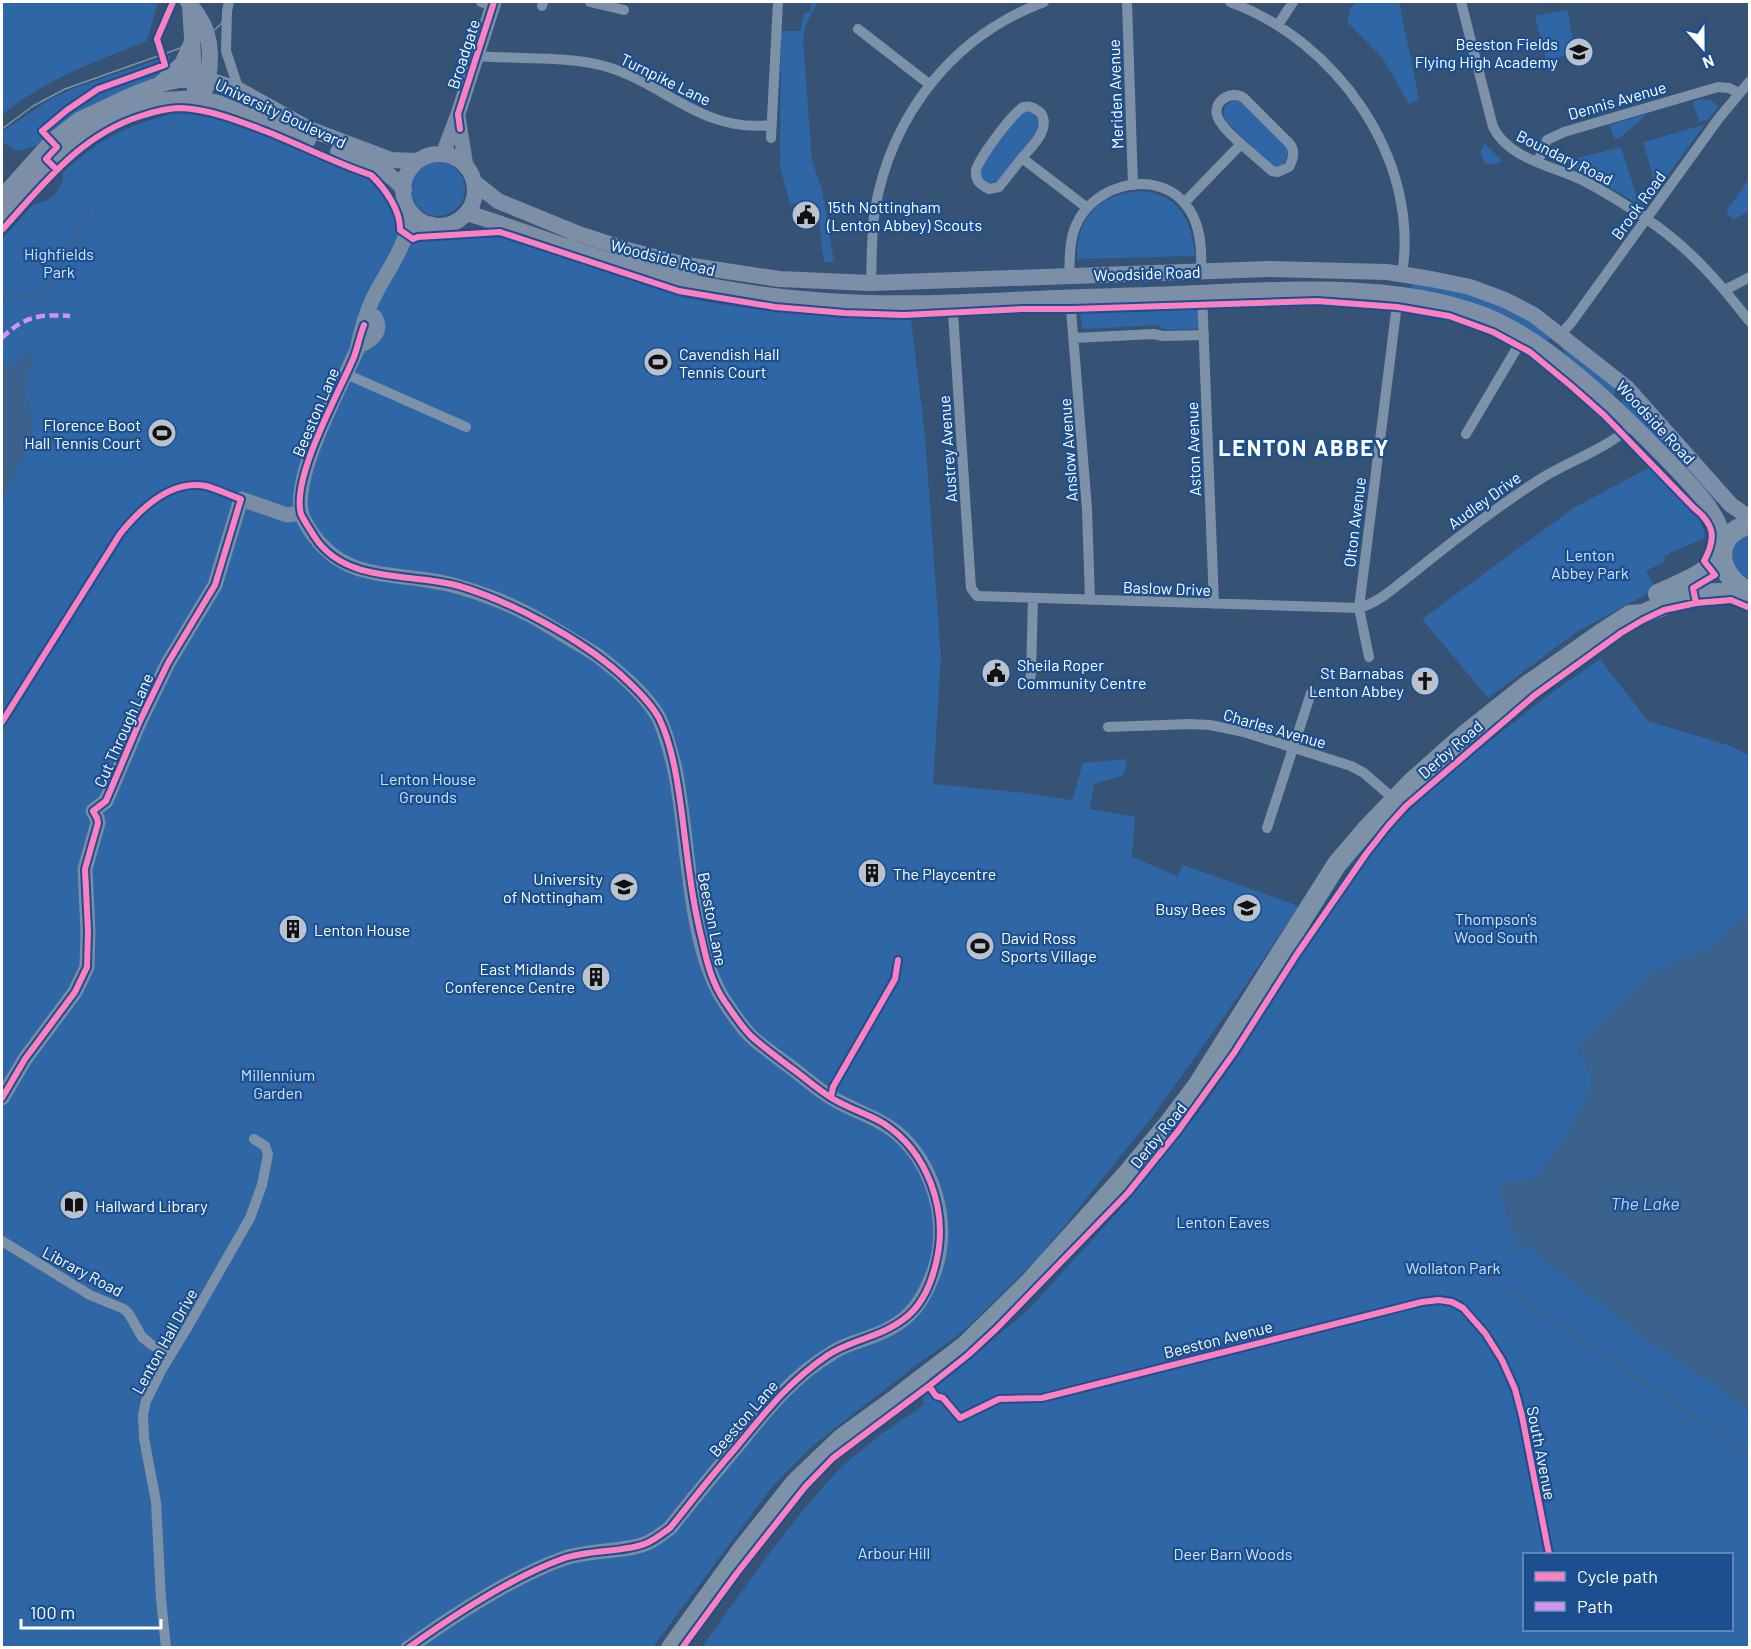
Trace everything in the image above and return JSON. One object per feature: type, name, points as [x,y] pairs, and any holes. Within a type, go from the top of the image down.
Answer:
[{"type":"highway","name":"Derby Road","points":[[671,1647],[741,1551],[795,1483],[842,1438],[966,1345],[1029,1283],[1126,1175],[1197,1086],[1337,864],[1395,800],[1442,754],[1476,725],[1571,654],[1630,615],[1638,603],[1709,568],[1719,557],[1722,548],[1735,531],[1749,524]]},
{"type":"highway","points":[[1722,548],[1724,565],[1729,578],[1738,587],[1749,592]]},
{"type":"highway","name":"Derby Road","points":[[1630,615],[1643,614],[1691,594],[1749,592]]},
{"type":"main road","points":[[189,3],[192,42],[201,80]]},
{"type":"main road","points":[[189,3],[202,22],[208,39],[210,56],[201,80],[195,88],[199,98]]},
{"type":"main road","points":[[160,84],[182,64],[192,42]]},
{"type":"main road","name":"University Boulevard","points":[[2,197],[52,141],[79,120],[112,103],[160,84],[179,80],[201,80],[238,90],[309,129],[391,160],[418,161]]},
{"type":"main road","name":"University Boulevard","points":[[2,216],[50,163],[91,130],[122,114],[152,103],[177,98],[199,98],[225,106],[373,167],[397,180],[404,190]]},
{"type":"main road","points":[[443,154],[455,158],[466,166],[474,182],[474,198],[466,213],[453,223],[430,224],[417,218],[409,209],[404,190],[407,176],[418,161],[431,155],[443,154]]},
{"type":"main road","name":"Woodside Road","points":[[474,182],[498,201],[576,233],[631,251],[686,265],[779,279],[871,283],[1269,269],[1402,274],[1470,287],[1505,300],[1534,315],[1627,388],[1728,502],[1749,518]]},
{"type":"main road","name":"Woodside Road","points":[[466,213],[632,267],[707,286],[777,297],[871,303],[950,302],[1312,290],[1430,300],[1469,310],[1500,322],[1524,336],[1556,358],[1612,405],[1677,469],[1713,513],[1720,526],[1722,548]]},
{"type":"main road","points":[[1069,275],[1071,297]]},
{"type":"main road","points":[[871,283],[871,303]]},
{"type":"main road","points":[[1556,358],[1555,344],[1560,335]]},
{"type":"street","points":[[590,2],[603,3],[624,10]]},
{"type":"street","points":[[771,138],[778,2]]},
{"type":"street","points":[[871,283],[873,225],[885,170],[895,142],[929,84],[954,57],[973,42],[1017,14],[1044,2]]},
{"type":"street","name":"Meriden Avenue","points":[[1127,2],[1133,185]]},
{"type":"street","points":[[1230,2],[1278,25],[1325,62],[1360,105],[1380,142],[1394,178],[1401,209],[1402,274]]},
{"type":"street","points":[[1278,25],[1293,2]]},
{"type":"street","name":"Boundary Road","points":[[1461,2],[1493,127],[1501,140],[1512,149],[1586,182],[1647,219],[1696,258],[1725,290],[1749,322]]},
{"type":"street","name":"Broadgate","points":[[443,154],[458,114],[489,3]]},
{"type":"street","points":[[228,6],[226,51],[238,90]]},
{"type":"street","points":[[858,29],[929,84]]},
{"type":"street","name":"Turnpike Lane","points":[[475,56],[583,61],[605,66],[658,90],[697,113],[717,121],[754,127],[771,125]]},
{"type":"street","points":[[1739,93],[1749,81]]},
{"type":"street","name":"Dennis Avenue","points":[[1538,161],[1547,140],[1564,132],[1718,87],[1729,88],[1739,93]]},
{"type":"street","name":"Brook Road","points":[[1560,335],[1739,93]]},
{"type":"street","points":[[1238,94],[1244,98],[1293,147],[1294,156],[1289,167],[1278,172],[1272,171],[1241,144],[1217,116],[1220,102],[1229,95],[1238,94]]},
{"type":"street","points":[[1026,106],[1041,114],[1044,118],[1044,128],[1022,158],[999,187],[989,189],[976,178],[978,163],[1016,112],[1026,106]]},
{"type":"street","points":[[458,114],[466,166]]},
{"type":"street","points":[[1184,203],[1241,144]]},
{"type":"street","points":[[1022,158],[1086,207]]},
{"type":"street","points":[[1069,275],[1071,240],[1086,207],[1106,192],[1118,187],[1148,184],[1164,188],[1184,203],[1195,220],[1201,238],[1201,271]]},
{"type":"street","points":[[409,209],[407,234],[430,224]]},
{"type":"street","name":"Beeston Lane","points":[[407,234],[390,271],[374,325],[346,374],[306,466],[301,489],[301,513],[318,542],[334,557],[349,566],[384,575],[428,579],[460,586],[524,611],[598,655],[638,692],[656,713],[669,748],[679,788],[697,920],[713,982],[748,1034],[831,1097],[885,1124],[897,1133],[911,1149],[932,1185],[940,1226],[936,1266],[923,1297],[910,1315],[888,1330],[832,1353],[780,1393],[670,1528],[659,1536],[634,1547],[588,1552],[560,1560],[479,1601],[408,1647]]},
{"type":"street","name":"Beeston Lane","points":[[360,347],[360,335],[378,288],[390,271]]},
{"type":"street","points":[[1725,290],[1749,277]]},
{"type":"street","name":"Aston Avenue","points":[[1202,293],[1214,604]]},
{"type":"street","name":"Olton Avenue","points":[[1369,657],[1359,608],[1398,296]]},
{"type":"street","name":"Anslow Avenue","points":[[1071,297],[1087,509],[1090,600]]},
{"type":"street","name":"Austrey Avenue","points":[[950,302],[953,313],[971,588],[974,594]]},
{"type":"street","points":[[1074,338],[1154,334],[1163,336],[1204,335]]},
{"type":"street","points":[[1466,434],[1524,336]]},
{"type":"street","points":[[346,374],[466,428]]},
{"type":"street","name":"Audley Drive","points":[[1359,608],[1380,599],[1465,531],[1513,497],[1558,469],[1617,438],[1632,425]]},
{"type":"street","name":"Cut Through Lane","points":[[2,1098],[25,1059],[75,992],[87,967],[88,931],[85,882],[87,861],[98,823],[93,811],[106,801],[139,723],[168,663],[215,585],[241,499],[287,514],[301,513]]},
{"type":"street","name":"Baslow Drive","points":[[974,594],[1033,598],[1359,608]]},
{"type":"street","points":[[1029,683],[1032,674],[1033,598]]},
{"type":"street","points":[[1267,828],[1311,693]]},
{"type":"street","name":"Charles Avenue","points":[[1108,727],[1133,721],[1210,726],[1244,732],[1359,770],[1395,800]]},
{"type":"street","name":"Lenton Hall Drive","points":[[166,1647],[161,1599],[158,1520],[153,1478],[144,1438],[146,1401],[250,1218],[262,1185],[268,1154],[266,1146],[254,1139]]},
{"type":"street","name":"Library Road","points":[[2,1241],[90,1295],[124,1310],[134,1321],[142,1337],[152,1345],[171,1354]]},
{"type":"green space","points":[[2,2],[158,2],[147,41],[53,81],[2,115]]},
{"type":"green space","points":[[811,2],[818,2],[806,24],[803,39],[812,161],[822,189],[834,261],[824,263],[819,220],[813,202],[790,204],[780,167],[781,31],[800,31],[804,14],[811,11]]},
{"type":"green space","points":[[1355,2],[1399,2],[1419,99],[1409,104],[1383,59],[1347,22],[1350,9]]},
{"type":"green space","points":[[1567,10],[1576,53],[1546,60],[1535,16]]},
{"type":"green space","points":[[172,55],[161,71],[144,85],[40,145],[18,151],[2,142],[2,133],[6,129],[52,98],[80,86]]},
{"type":"green space","points":[[1703,99],[1711,100],[1718,106],[1709,119],[1699,122],[1693,102]]},
{"type":"green space","points":[[1233,100],[1240,100],[1288,148],[1289,154],[1283,165],[1277,168],[1270,164],[1225,120],[1224,108]]},
{"type":"green space","points":[[1028,111],[1037,114],[1041,128],[1000,181],[988,183],[981,178],[980,166],[1021,113]]},
{"type":"green space","name":"University of Nottingham","points":[[175,113],[233,124],[363,175],[372,181],[384,195],[397,224],[422,241],[498,235],[684,297],[758,309],[830,316],[871,319],[911,318],[925,436],[941,659],[933,784],[1072,800],[1083,763],[1127,759],[1124,775],[1094,784],[1090,809],[1135,817],[1132,857],[1177,876],[1183,865],[1299,906],[1153,1116],[1040,1256],[957,1336],[810,1448],[772,1487],[653,1647],[2,1647],[2,239],[34,204],[48,200],[56,193],[63,180],[63,172],[93,148],[125,130]]},
{"type":"green space","points":[[1647,114],[1621,137],[1614,139],[1610,125]]},
{"type":"green space","points":[[1703,125],[1703,127],[1657,190],[1643,142]]},
{"type":"green space","points":[[1485,144],[1502,161],[1494,165],[1485,163],[1480,152]]},
{"type":"green space","points":[[1621,147],[1637,198],[1654,193],[1645,204],[1637,203],[1571,166],[1567,161]]},
{"type":"green space","points":[[433,162],[443,162],[453,166],[461,174],[465,189],[461,204],[453,212],[443,216],[433,216],[423,212],[415,204],[411,194],[411,184],[415,174],[423,166]]},
{"type":"green space","points":[[1749,179],[1749,211],[1733,220],[1726,211]]},
{"type":"green space","points":[[1138,191],[1152,193],[1173,202],[1186,219],[1195,256],[1077,259],[1080,232],[1092,212],[1111,198]]},
{"type":"green space","points":[[1412,279],[1509,306],[1552,334],[1547,344],[1411,289]]},
{"type":"green space","points":[[1194,308],[1199,312],[1196,329],[1166,330],[1158,325],[1087,329],[1082,327],[1080,314],[1083,312]]},
{"type":"green space","points":[[1559,344],[1619,388],[1613,396],[1568,358]]},
{"type":"green space","points":[[1625,397],[1718,501],[1715,504],[1620,403]]},
{"type":"green space","name":"Lenton Abbey Park","points":[[1652,466],[1692,508],[1703,527],[1705,538],[1663,556],[1666,561],[1646,571],[1656,589],[1578,631],[1488,698],[1422,619],[1575,507]]},
{"type":"green space","points":[[1749,534],[1749,585],[1736,576],[1732,551],[1737,542]]},
{"type":"green space","name":"Wollaton Park","points":[[1600,659],[1648,721],[1728,745],[1749,755],[1749,1647],[701,1648],[771,1551],[841,1467],[881,1434],[924,1405],[923,1395],[1027,1311],[1125,1204],[1208,1100],[1326,917],[1363,864],[1394,824],[1463,762],[1550,694]]},
{"type":"water","points":[[25,352],[36,358],[26,378],[31,384],[25,396],[32,422],[30,436],[27,450],[2,500],[2,374]]},
{"type":"water","name":"The Lake","points":[[1749,913],[1749,1412],[1718,1387],[1656,1346],[1521,1243],[1509,1226],[1498,1182],[1522,1181],[1535,1177],[1567,1134],[1590,1085],[1588,1071],[1577,1050],[1648,975],[1712,946]]},
{"type":"water","points":[[303,1073],[313,1074],[321,1084],[314,1086],[307,1080],[300,1082],[297,1088],[290,1089],[294,1079]]},
{"type":"waterway","points":[[2,300],[41,295],[52,281],[89,211]]},
{"type":"waterway","points":[[1506,1254],[1521,1243]]},
{"type":"waterway","points":[[1489,1273],[1497,1283],[1750,1455]]},
{"type":"tram line","points":[[2,129],[33,106],[65,89],[203,40],[221,24],[232,2]]},
{"type":"marked path","points":[[2,338],[18,325],[33,318],[70,316]]},
{"type":"cycle path","points":[[56,169],[46,159],[57,147],[42,131],[67,110],[98,89],[165,65],[157,39],[173,2]]},
{"type":"cycle path","points":[[460,129],[458,114],[494,2]]},
{"type":"cycle path","points":[[2,230],[64,163],[99,136],[141,116],[161,110],[181,108],[213,113],[234,120],[371,175],[391,200],[398,215],[400,230],[413,239],[500,232],[679,291],[775,307],[904,315],[1022,309],[1317,301],[1397,307],[1449,316],[1493,332],[1530,352],[1604,415],[1706,520],[1712,538],[1704,561],[1715,575],[1693,588],[1696,603]]},
{"type":"cycle path","points":[[364,325],[354,357],[318,435],[303,479],[300,498],[301,514],[314,536],[327,552],[343,563],[361,570],[459,586],[522,611],[585,647],[620,674],[641,695],[659,718],[671,750],[698,924],[708,965],[720,995],[744,1028],[765,1048],[830,1097],[883,1123],[899,1135],[923,1166],[937,1203],[940,1223],[939,1243],[932,1278],[927,1291],[913,1311],[880,1333],[833,1352],[801,1376],[766,1411],[670,1528],[653,1540],[638,1546],[573,1556],[522,1576],[483,1598],[408,1648]]},
{"type":"cycle path","points":[[2,722],[120,534],[137,515],[157,498],[181,487],[193,485],[206,486],[241,499],[215,585],[168,663],[139,723],[106,801],[93,811],[98,823],[85,869],[87,967],[75,992],[25,1059],[2,1098]]},
{"type":"cycle path","points":[[929,1386],[996,1329],[1128,1193],[1178,1131],[1234,1053],[1297,954],[1366,854],[1406,806],[1535,695],[1621,633],[1643,620],[1664,610],[1696,603],[1731,600],[1750,608]]},
{"type":"cycle path","points":[[831,1097],[833,1087],[895,979],[898,960]]},
{"type":"cycle path","name":"Beeston Avenue","points":[[682,1648],[737,1573],[805,1487],[833,1458],[929,1386],[936,1396],[943,1398],[960,1418],[999,1399],[1042,1398],[1422,1302],[1439,1300],[1452,1302],[1463,1308],[1485,1333],[1502,1360],[1515,1389],[1549,1553]]},
{"type":"place","name":"Beeston Fields Flying High Academy","points":[[1579,52]]},
{"type":"place","name":"15th Nottingham (Lenton Abbey) Scouts","points":[[806,215]]},
{"type":"place","name":"Cavendish Hall Tennis Court","points":[[658,362]]},
{"type":"place","name":"Florence Boot Hall Tennis Court","points":[[162,433]]},
{"type":"place","name":"Sheila Roper Community Centre","points":[[996,673]]},
{"type":"place","name":"St Barnabas Lenton Abbey","points":[[1425,681]]},
{"type":"place","name":"The Playcentre","points":[[872,873]]},
{"type":"place","name":"University of Nottingham","points":[[624,887]]},
{"type":"place","name":"Busy Bees","points":[[1247,908]]},
{"type":"place","name":"Lenton House","points":[[293,929]]},
{"type":"place","name":"David Ross Sports Village","points":[[980,946]]},
{"type":"place","name":"East Midlands Conference Centre","points":[[596,977]]},
{"type":"place","name":"Hallward Library","points":[[74,1205]]},
{"type":"district","name":"LENTON ABBEY","points":[[1304,447]]},
{"type":"park label","name":"Highfields Park","points":[[59,262]]},
{"type":"park label","name":"Lenton House Grounds","points":[[428,787]]},
{"type":"park label","name":"Thompson's Wood South","points":[[1496,927]]},
{"type":"park label","name":"Millennium Garden","points":[[278,1083]]},
{"type":"park label","name":"Lenton Eaves","points":[[1223,1221]]},
{"type":"park label","name":"Arbour Hill","points":[[894,1552]]},
{"type":"park label","name":"Deer Barn Woods","points":[[1233,1553]]}]
